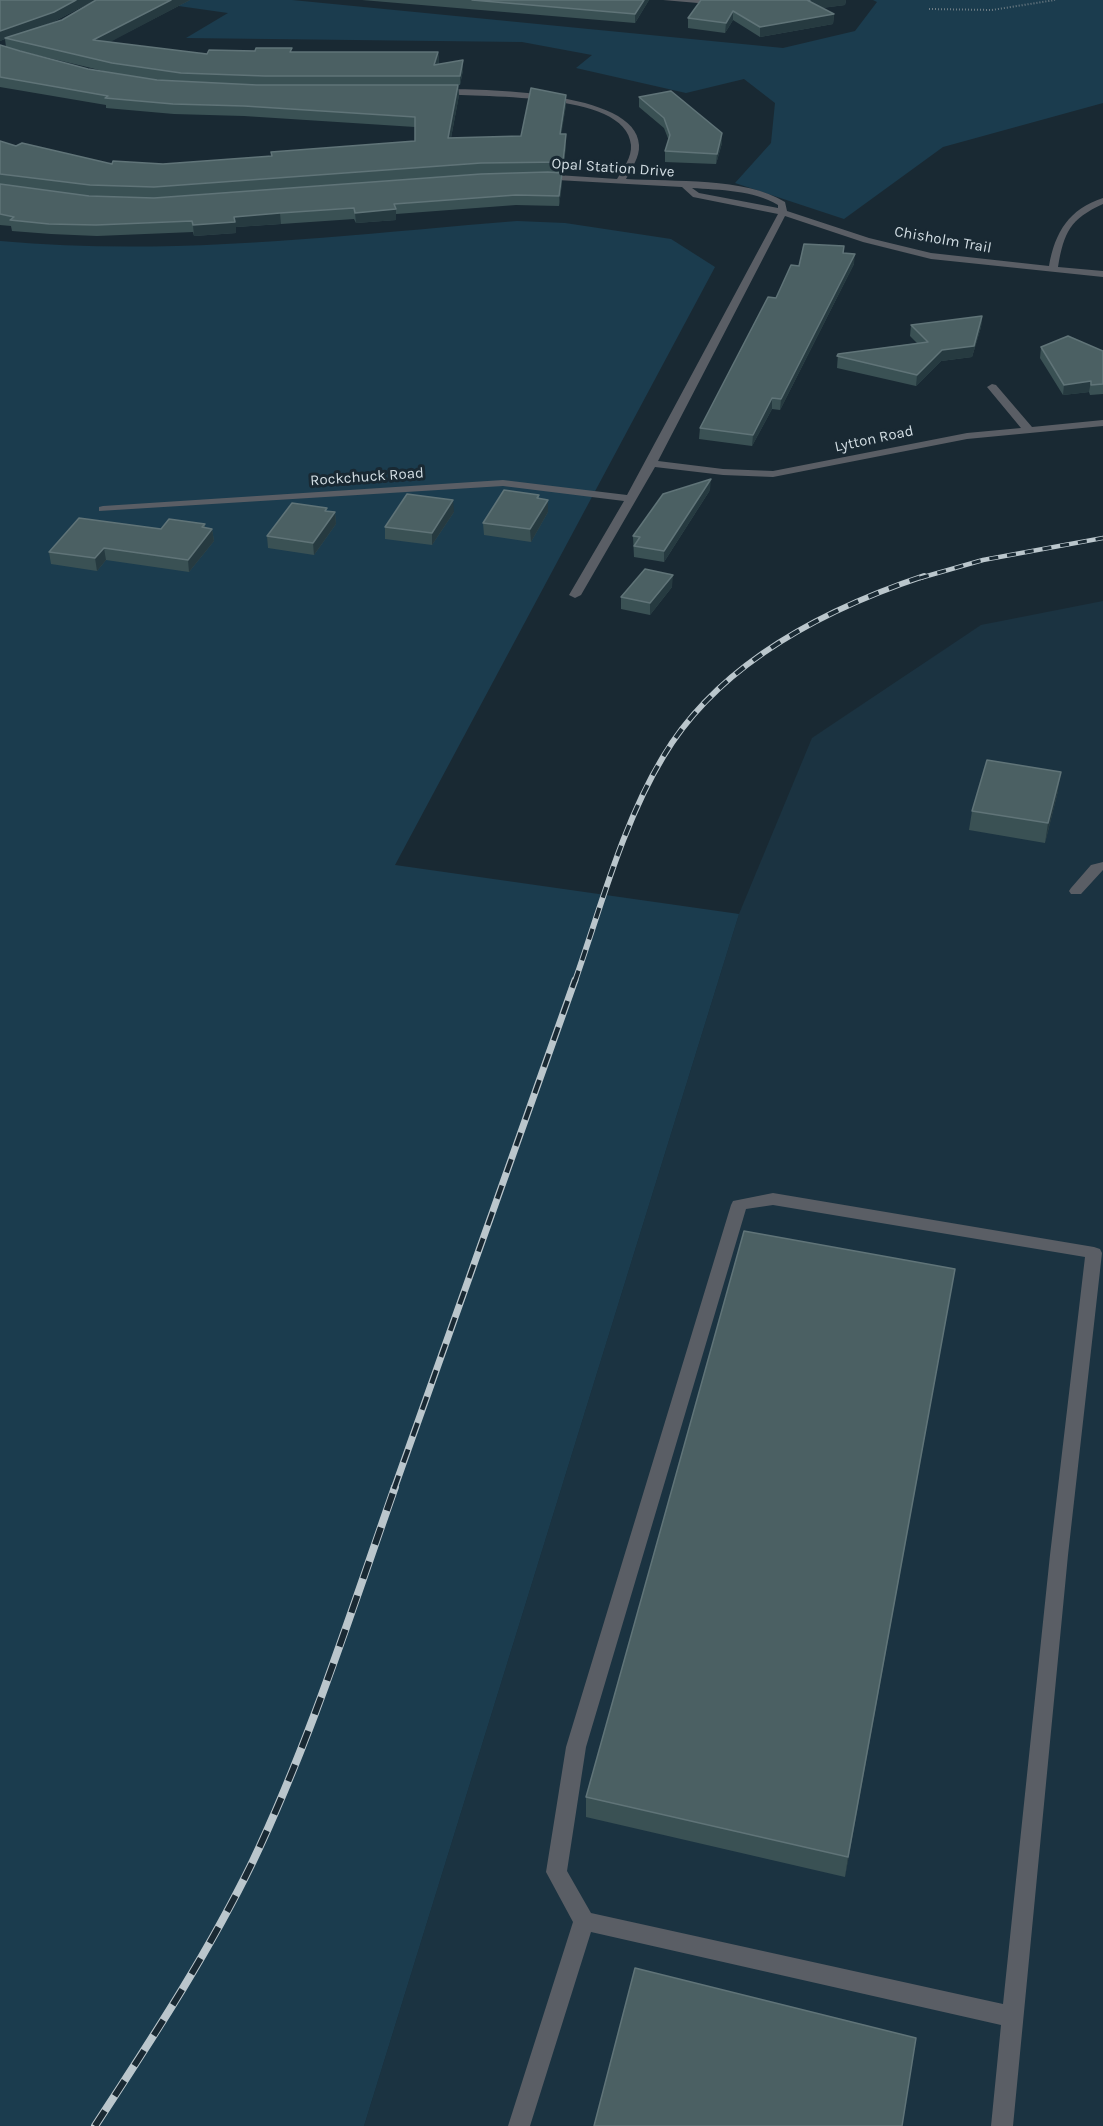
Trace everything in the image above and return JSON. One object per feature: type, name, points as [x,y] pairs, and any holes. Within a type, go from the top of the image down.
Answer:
[{"type":"street","points":[[667,0],[727,3]]},
{"type":"street","points":[[429,91],[539,95],[599,110],[615,119],[634,136],[636,146],[621,180]]},
{"type":"street","name":"Opal Station Drive","points":[[536,177],[621,180],[685,187],[721,187],[769,196],[782,204],[783,212],[696,195],[685,187]]},
{"type":"street","points":[[1053,270],[1059,236],[1064,225],[1087,208],[1103,201]]},
{"type":"street","points":[[575,595],[652,463],[783,212]]},
{"type":"street","name":"Chisholm Trail","points":[[783,212],[866,240],[908,251],[972,262],[1103,274]]},
{"type":"street","points":[[992,387],[1028,429]]},
{"type":"street","name":"Lytton Road","points":[[652,463],[723,472],[773,474],[799,471],[901,447],[1028,429],[1103,423]]},
{"type":"street","name":"Rockchuck Road","points":[[103,509],[503,483],[631,499]]},
{"type":"street","points":[[1076,891],[1096,868],[1103,866]]},
{"type":"street","points":[[519,2126],[584,1921],[556,1872],[576,1747],[739,1205],[773,1199],[1094,1253],[1059,1555],[1002,2126]]},
{"type":"street","points":[[584,1921],[1013,2017]]},
{"type":"path","points":[[929,9],[959,13],[1004,11],[1055,0]]},
{"type":"shaded area","points":[[136,0],[292,0],[783,48],[855,31],[877,2],[873,0],[1103,0],[1103,103],[943,147],[844,219],[735,183],[771,143],[775,103],[744,79],[686,93],[576,68],[592,55],[522,42],[186,38],[228,13]]},
{"type":"shaded area","points":[[517,221],[565,223],[671,239],[715,267],[395,865],[739,914],[364,2126],[0,2126],[0,241],[130,247],[194,245],[323,238]]},
{"type":"shaded area","points":[[1103,601],[1103,2126],[364,2126],[739,914],[812,738],[981,625]]},
{"type":"building","points":[[0,0],[76,0],[54,12],[0,31]]},
{"type":"building","points":[[96,0],[171,0],[93,40],[207,54],[209,50],[255,51],[256,48],[292,48],[290,52],[438,52],[434,65],[463,60],[460,76],[265,76],[181,73],[112,63],[5,38],[62,20]]},
{"type":"building","points":[[472,0],[644,0],[635,14]]},
{"type":"building","points":[[701,0],[807,0],[834,14],[760,27],[733,11],[726,23],[688,18]]},
{"type":"building","points":[[0,45],[88,69],[157,80],[257,85],[458,85],[448,138],[521,136],[531,88],[566,95],[560,134],[566,134],[563,162],[481,163],[154,187],[90,185],[0,174],[0,141],[16,146],[22,143],[112,164],[113,161],[163,164],[272,156],[271,152],[415,141],[415,117],[244,106],[173,104],[105,98],[108,96],[0,77]]},
{"type":"building","points":[[671,91],[722,133],[717,154],[665,151],[670,135],[664,118],[639,97]]},
{"type":"building","points":[[562,173],[559,196],[516,195],[394,204],[396,209],[355,213],[354,208],[280,213],[234,217],[235,222],[193,225],[192,221],[96,225],[49,224],[10,220],[14,217],[0,214],[0,184],[89,196],[154,198],[481,174]]},
{"type":"building","points":[[804,244],[844,246],[843,253],[855,254],[781,399],[772,398],[753,435],[700,428],[768,297],[776,298],[791,265],[799,266]]},
{"type":"building","points":[[982,316],[974,346],[942,350],[917,375],[837,356],[838,354],[928,342],[911,325]]},
{"type":"building","points":[[1068,336],[1103,351],[1103,384],[1091,385],[1091,381],[1064,385],[1041,347]]},
{"type":"building","points":[[711,479],[664,551],[634,546],[640,537],[633,536],[663,494]]},
{"type":"building","points":[[504,490],[539,495],[537,498],[548,500],[530,529],[483,523]]},
{"type":"building","points":[[407,494],[453,500],[432,533],[385,527]]},
{"type":"building","points":[[292,503],[327,508],[325,511],[335,512],[313,543],[267,536]]},
{"type":"building","points":[[79,518],[161,529],[169,519],[205,524],[202,527],[212,529],[188,560],[104,548],[95,558],[49,552]]},
{"type":"building","points":[[645,569],[673,575],[650,603],[621,597]]},
{"type":"building","points":[[987,760],[1061,772],[1048,823],[972,811]]},
{"type":"building","points":[[744,1231],[955,1269],[848,1857],[586,1797]]},
{"type":"building","points":[[635,1968],[916,2038],[902,2126],[594,2126]]},
{"type":"railway","points":[[920,578],[983,560],[1103,538]]},
{"type":"railway","points":[[575,981],[613,867],[636,810],[663,757],[686,724],[713,694],[777,644],[849,605],[924,576]]},
{"type":"railway","points":[[394,1489],[575,980]]},
{"type":"railway","points":[[95,2126],[198,1963],[253,1861],[274,1816],[311,1723],[395,1487]]}]
